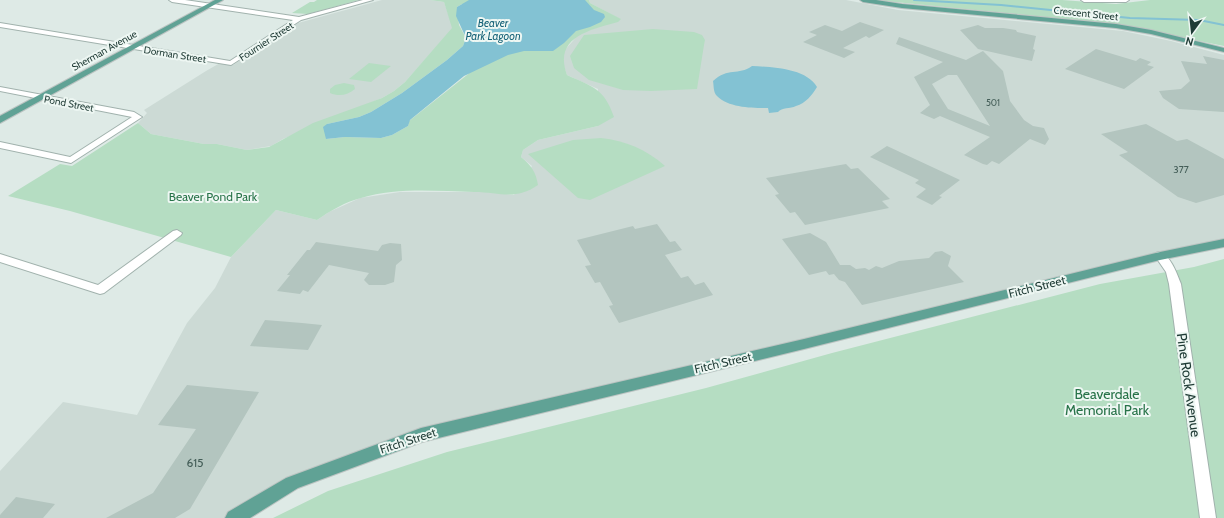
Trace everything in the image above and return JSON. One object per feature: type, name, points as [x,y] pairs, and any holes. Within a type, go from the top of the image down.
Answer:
[{"type":"main road","name":"Sherman Avenue","points":[[0,120],[220,0]]},
{"type":"main road","name":"Crescent Street","points":[[863,0],[902,6],[1116,26],[1151,32],[1224,49]]},
{"type":"main road","name":"Fitch Street","points":[[234,518],[292,483],[421,435],[804,344],[1160,256],[1224,243]]},
{"type":"street","points":[[172,0],[299,19]]},
{"type":"street","name":"Fournier Street","points":[[232,63],[299,19],[370,0]]},
{"type":"street","points":[[1084,0],[1126,0]]},
{"type":"street","name":"Dorman Street","points":[[0,25],[232,63]]},
{"type":"street","name":"Pond Street","points":[[0,89],[138,117],[71,160],[0,145]]},
{"type":"street","points":[[0,258],[100,290],[177,234]]},
{"type":"street","name":"Pine Rock Avenue","points":[[1160,256],[1171,271],[1175,284],[1208,518]]},
{"type":"shaded area","points":[[382,0],[430,0],[444,2],[453,28],[405,82],[382,98],[283,139],[271,146],[247,150],[151,134],[138,123],[147,113],[144,110],[206,71],[220,63],[233,65],[298,23]]},
{"type":"shaded area","points":[[589,0],[846,0],[898,10],[1123,31],[1171,41],[1224,55],[1224,243],[421,435],[292,483],[234,518],[0,518],[0,471],[63,402],[137,415],[187,323],[215,288],[231,257],[276,210],[317,220],[329,212],[360,198],[400,192],[492,192],[514,195],[532,166],[521,157],[523,150],[538,140],[598,126],[598,89],[567,75],[563,64],[564,51],[579,34],[620,19],[590,3]]},
{"type":"green space","points":[[317,0],[359,0],[308,14],[292,13],[310,2]]},
{"type":"green space","name":"Beaver Pond Park","points":[[430,0],[589,0],[590,3],[621,19],[618,22],[596,28],[577,37],[565,52],[564,62],[567,75],[591,86],[602,94],[614,117],[598,126],[538,140],[523,150],[521,157],[532,169],[536,176],[538,185],[530,190],[514,194],[431,191],[389,192],[361,198],[343,204],[317,220],[276,210],[231,257],[70,211],[8,196],[60,164],[72,166],[138,123],[151,134],[247,150],[269,147],[313,123],[382,98],[405,82],[452,28],[444,2]],"holes":[[[462,4],[534,14],[467,75],[409,121],[408,126],[392,135],[381,138],[345,137],[326,139],[327,124],[359,117],[371,112],[402,93],[447,60],[463,46],[466,38],[459,25],[457,7]]]},
{"type":"green space","points":[[875,0],[1062,0],[1116,4],[1150,0],[1224,0],[1224,46],[1115,24]]},
{"type":"green space","points":[[653,29],[694,32],[702,35],[705,40],[697,89],[651,91],[623,90],[589,80],[574,68],[570,56],[584,35]]},
{"type":"green space","points":[[369,63],[391,66],[371,82],[349,79]]},
{"type":"green space","points":[[344,83],[354,85],[355,89],[343,95],[330,93],[330,89],[335,85]]},
{"type":"green space","points":[[601,138],[619,141],[643,150],[665,166],[590,200],[578,198],[528,154],[573,140]]},
{"type":"green space","name":"Beaverdale Memorial Park","points":[[1224,259],[1224,518],[273,518],[328,491],[447,452],[706,388],[832,353],[1100,284],[1194,267]]},
{"type":"water","name":"Beaver Park Lagoon","points":[[469,0],[585,0],[594,10],[604,14],[605,17],[601,22],[576,31],[553,51],[524,51],[508,55],[464,76],[410,120],[408,126],[392,135],[381,138],[345,137],[326,139],[323,127],[327,124],[359,117],[371,112],[402,93],[447,60],[463,46],[466,38],[456,16],[457,7]]},
{"type":"water","points":[[752,66],[778,68],[797,72],[812,81],[817,87],[813,93],[800,105],[782,109],[778,112],[769,113],[768,108],[734,105],[717,96],[714,91],[713,81],[723,74],[742,71]]},
{"type":"building","points":[[860,22],[884,30],[869,38],[866,36],[843,48],[855,52],[844,58],[803,42],[817,35],[809,32],[825,25],[842,31]]},
{"type":"building","points":[[978,25],[985,28],[1016,30],[1017,32],[1036,36],[1033,49],[1035,50],[1032,61],[978,49],[960,30]]},
{"type":"building","points":[[899,37],[966,60],[983,51],[1003,71],[1010,101],[1024,120],[1033,126],[1044,128],[1049,139],[1045,145],[1030,139],[999,164],[992,161],[987,165],[983,164],[964,155],[990,137],[940,116],[934,119],[920,113],[930,105],[914,77],[943,62],[896,44]],"holes":[[[948,75],[957,75],[990,126],[948,109],[932,84]]]},
{"type":"building","points":[[1096,49],[1136,61],[1140,58],[1151,62],[1147,65],[1154,67],[1124,89],[1065,69]]},
{"type":"building","points":[[1203,56],[1224,60],[1224,112],[1179,109],[1163,98],[1159,91],[1181,89],[1190,81],[1181,61],[1207,64]]},
{"type":"building","points":[[1146,124],[1177,141],[1187,139],[1224,159],[1224,195],[1196,203],[1178,197],[1119,155],[1128,152],[1101,134]]},
{"type":"building","points":[[887,146],[960,180],[939,196],[942,197],[932,205],[916,197],[926,189],[915,183],[919,180],[870,157]]},
{"type":"building","points":[[846,164],[851,169],[858,168],[890,199],[882,201],[889,208],[805,225],[795,212],[790,213],[775,195],[779,194],[766,178]]},
{"type":"building","points":[[657,224],[670,242],[675,241],[682,250],[665,255],[681,278],[688,276],[695,285],[704,282],[713,295],[619,323],[609,306],[613,305],[600,282],[595,283],[585,266],[591,265],[577,240],[633,226],[635,229]]},
{"type":"building","points":[[810,233],[826,242],[840,265],[850,265],[856,269],[865,268],[869,270],[876,266],[882,268],[899,261],[929,258],[935,252],[942,251],[951,256],[948,266],[964,282],[862,305],[845,282],[839,280],[834,274],[829,275],[826,271],[809,275],[782,239]]},
{"type":"building","points":[[316,242],[378,251],[382,245],[390,243],[401,244],[402,260],[396,265],[394,282],[385,285],[369,285],[364,280],[369,273],[329,265],[308,292],[303,290],[300,294],[277,291],[290,275],[287,275],[307,250],[310,250]]},
{"type":"building","points":[[265,320],[322,325],[308,350],[250,346]]},
{"type":"building","points":[[187,385],[259,392],[190,509],[175,518],[106,518],[153,493],[196,429],[158,425]]},
{"type":"building","points":[[16,497],[55,504],[43,518],[0,518],[0,515]]},
{"type":"waterway","points":[[914,0],[1001,5],[1130,18],[1199,20],[1224,25]]}]
